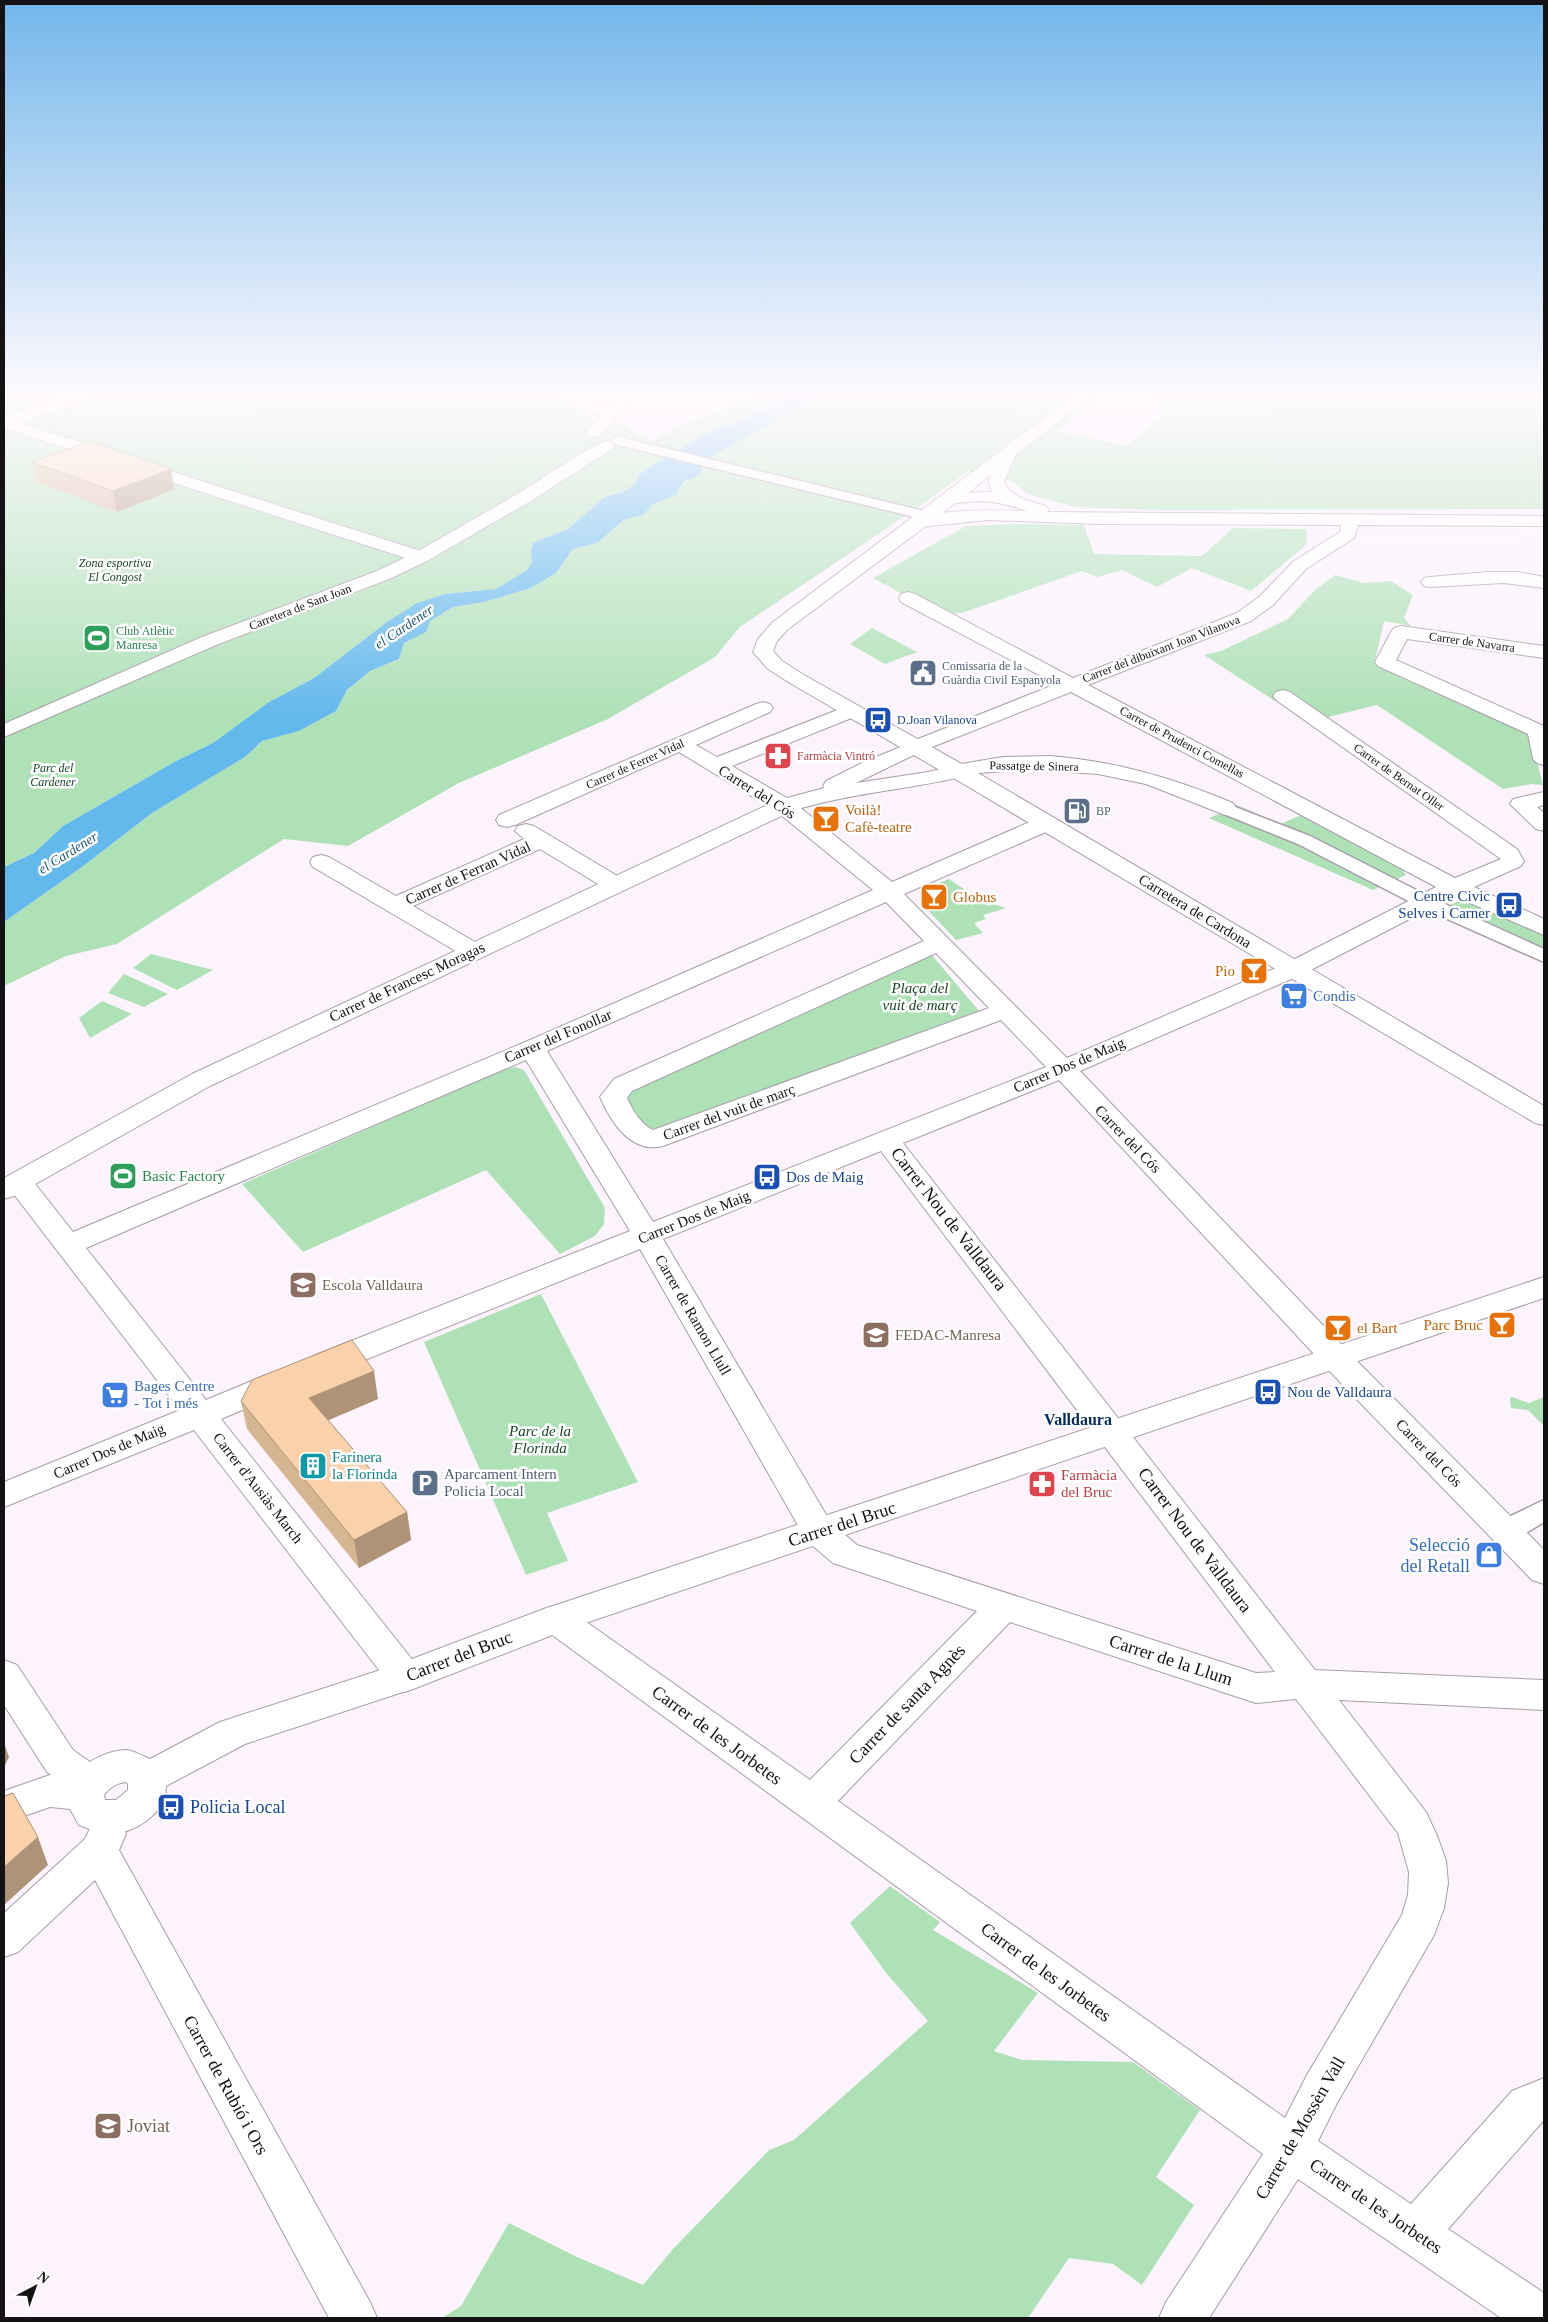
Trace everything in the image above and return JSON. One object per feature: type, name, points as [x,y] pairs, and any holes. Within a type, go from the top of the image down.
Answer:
[{"type":"street","points":[[244,500],[421,557]]},
{"type":"street","name":"Carretera de Sant Joan","points":[[4,731],[209,641],[367,581],[421,557],[519,500]]},
{"type":"street","points":[[860,500],[899,510],[924,519],[988,515],[1101,519],[1544,521]]},
{"type":"street","points":[[924,519],[947,500]]},
{"type":"street","points":[[954,500],[962,506],[988,515]]},
{"type":"street","points":[[1013,500],[1037,509],[1101,519]]},
{"type":"street","name":"Carretera de Cardona","points":[[924,519],[780,626],[768,638],[763,652],[782,670],[915,746],[1544,1117]]},
{"type":"street","name":"Carrer del dibuixant Joan Vilanova","points":[[915,746],[1244,617],[1266,601],[1300,565],[1348,534],[1350,521]]},
{"type":"street","points":[[1430,582],[1478,578],[1534,579],[1544,583]]},
{"type":"street","points":[[1518,596],[1544,595]]},
{"type":"street","name":"Carrer de Prudenci Comellas","points":[[908,598],[1072,683],[1454,887],[1544,928]]},
{"type":"street","name":"Carrer de Navarra","points":[[1544,652],[1401,632],[1386,662],[1538,731],[1544,759]]},
{"type":"street","name":"Carrer de Bernat Oller","points":[[1283,696],[1509,854],[1513,861]]},
{"type":"street","name":"Carrer de Ferrer Vidal","points":[[541,840],[507,820],[762,708]]},
{"type":"street","points":[[716,766],[852,710]]},
{"type":"street","name":"Carrer del Cós","points":[[680,744],[784,806],[889,892],[1063,1069],[1335,1357],[1544,1571]]},
{"type":"street","name":"Carrer de Francesc Moragas","points":[[820,795],[871,766],[915,746]]},
{"type":"street","name":"Passatge de Sinera","points":[[966,776],[980,766],[1052,764],[1102,768],[1144,777],[1225,808]]},
{"type":"street","name":"Carrer de Francesc Moragas","points":[[11,1186],[201,1080],[784,806],[820,795],[928,778],[966,776]]},
{"type":"street","points":[[1544,799],[1521,804],[1544,824]]},
{"type":"street","points":[[1225,808],[1304,840],[1425,902],[1544,956]]},
{"type":"street","name":"Carrer del Fonollar","points":[[68,1244],[532,1048],[1047,824]]},
{"type":"street","points":[[541,840],[616,884]]},
{"type":"street","name":"Carrer de Ferran Vidal","points":[[395,906],[541,840]]},
{"type":"street","name":"Carrer Dos de Maig","points":[[4,1495],[200,1413],[1063,1069],[1294,969],[1454,887],[1508,865],[1513,861]]},
{"type":"street","points":[[321,862],[473,951]]},
{"type":"street","name":"Carrer del vuit de març","points":[[939,943],[623,1085],[613,1097],[619,1111],[634,1131],[643,1137],[653,1140],[1006,1010]]},
{"type":"street","name":"Carrer de Ramon Llull","points":[[532,1048],[647,1236],[819,1532]]},
{"type":"street","name":"Carrer Nou de Valldaura","points":[[887,1140],[1413,1824],[1425,1854],[1429,1875],[1429,1899],[1420,1922],[1396,1960]]},
{"type":"street","name":"Carrer d'Ausiàs March","points":[[11,1186],[68,1244],[405,1677]]},
{"type":"street","name":"Carrer del Bruc","points":[[97,1812],[129,1813],[141,1804],[148,1791],[147,1778],[233,1732],[405,1677],[556,1619],[1544,1287]]},
{"type":"street","points":[[1504,1531],[1544,1510]]},
{"type":"street","name":"Carrer de la Llum","points":[[819,1532],[845,1554],[1256,1688],[1305,1684],[1544,1695]]},
{"type":"street","name":"Carrer de santa Agnès","points":[[812,1804],[1003,1606]]},
{"type":"street","name":"Carrer de les Jorbetes","points":[[556,1619],[1292,2149],[1541,2318]]},
{"type":"street","points":[[4,1675],[60,1761],[97,1812]]},
{"type":"street","points":[[4,1807],[50,1791],[97,1812]]},
{"type":"street","points":[[4,1939],[97,1812]]},
{"type":"street","name":"Carrer de Rubió i Ors","points":[[97,1812],[354,2318]]},
{"type":"street","name":"Carrer de Mossèn Vall","points":[[1182,2318],[1292,2149],[1322,2089],[1396,1960]]},
{"type":"street","points":[[1415,2233],[1527,2106],[1544,2099]]},
{"type":"green space","points":[[4,500],[601,500],[568,529],[533,543],[531,551],[532,562],[528,570],[496,589],[445,594],[417,604],[387,622],[314,678],[269,702],[213,743],[176,761],[63,826],[34,853],[4,867]]},
{"type":"green space","points":[[661,500],[928,500],[740,627],[715,657],[608,719],[459,783],[348,846],[284,839],[117,944],[66,956],[4,986],[4,922],[82,867],[152,813],[245,757],[262,741],[299,731],[336,711],[347,690],[370,671],[399,659],[404,643],[425,632],[429,621],[453,607],[484,602],[531,588],[556,573],[573,549],[597,543],[624,520],[643,515],[652,504]]},
{"type":"green space","points":[[1051,500],[1544,500],[1544,509],[1146,510],[1076,507]]},
{"type":"green space","points":[[1021,524],[1084,525],[1094,554],[1202,556],[1233,528],[1307,529],[1306,545],[1251,591],[1192,568],[1157,587],[1122,570],[1097,577],[1082,571],[962,613],[941,615],[873,578],[966,526]]},
{"type":"green space","points":[[1335,575],[1364,583],[1391,581],[1413,595],[1404,618],[1411,626],[1384,621],[1375,661],[1529,731],[1543,785],[1532,784],[1503,789],[1377,705],[1328,717],[1295,696],[1275,701],[1204,655],[1221,651],[1288,619],[1315,590]]},
{"type":"green space","points":[[872,628],[917,652],[885,664],[850,644]]},
{"type":"green space","points":[[1232,803],[1281,824],[1301,815],[1399,865],[1406,875],[1373,890],[1209,818],[1221,813]]},
{"type":"green space","points":[[949,879],[989,906],[993,904],[1006,908],[983,915],[986,919],[974,923],[983,933],[956,940],[922,904],[920,896],[926,888]]},
{"type":"green space","points":[[1463,899],[1544,934],[1544,962],[1444,919],[1419,919]]},
{"type":"green space","points":[[151,954],[213,970],[177,990],[133,968]]},
{"type":"green space","name":"Plaça del vuit de març","points":[[931,954],[979,1011],[672,1128],[647,1128],[622,1098],[624,1094]]},
{"type":"green space","points":[[124,974],[168,994],[144,1007],[108,993]]},
{"type":"green space","points":[[102,1001],[132,1014],[90,1038],[79,1018]]},
{"type":"green space","points":[[515,1067],[524,1070],[605,1208],[604,1224],[595,1236],[560,1254],[486,1170],[303,1252],[242,1184],[502,1070]]},
{"type":"green space","name":"Parc de la Florinda","points":[[541,1294],[638,1482],[547,1513],[568,1561],[526,1575],[424,1342]]},
{"type":"green space","points":[[1544,1397],[1544,1426],[1528,1410],[1511,1408],[1510,1398],[1529,1403]]},
{"type":"green space","points":[[890,1886],[940,1922],[933,1930],[1038,1993],[994,2051],[1022,2060],[1133,2062],[1200,2110],[1156,2177],[1194,2205],[1142,2285],[1113,2264],[1069,2258],[1028,2318],[442,2318],[461,2306],[509,2223],[577,2257],[643,2285],[673,2249],[769,2150],[794,2140],[928,2021],[887,1974],[850,1923]]},
{"type":"water","name":"el Cardener","points":[[601,500],[662,500],[653,504],[643,515],[624,520],[597,543],[573,549],[556,573],[531,588],[484,602],[453,607],[430,621],[426,632],[404,643],[399,659],[370,671],[347,690],[336,711],[299,731],[262,741],[245,757],[152,813],[82,867],[4,922],[4,867],[34,853],[63,826],[176,761],[213,743],[269,702],[314,678],[387,622],[417,603],[445,594],[496,589],[527,570],[532,562],[531,551],[533,543],[568,529]]},
{"type":"building","points":[[352,1340],[374,1371],[309,1398],[407,1512],[354,1540],[241,1401],[252,1380]]},
{"type":"building","points":[[13,1793],[38,1837],[4,1867],[4,1796]]},
{"type":"place","name":"Club Atlètic Manresa","points":[[97,638]]},
{"type":"place","name":"Comissaria de la Guàrdia Civil Espanyola","points":[[923,673]]},
{"type":"place","name":"D.Joan Vilanova","points":[[878,720]]},
{"type":"place","name":"Farmàcia Vintró","points":[[778,756]]},
{"type":"place","name":"BP","points":[[1077,811]]},
{"type":"place","name":"Voilà! Cafè-teatre","points":[[826,819]]},
{"type":"place","name":"Globus","points":[[934,897]]},
{"type":"place","name":"Centre Civic Selves i Carner","points":[[1509,905]]},
{"type":"place","name":"Pio","points":[[1254,971]]},
{"type":"place","name":"Condis","points":[[1294,996]]},
{"type":"place","name":"Basic Factory","points":[[123,1176]]},
{"type":"place","name":"Dos de Maig","points":[[767,1177]]},
{"type":"place","name":"Escola Valldaura","points":[[303,1285]]},
{"type":"place","name":"Parc Bruc","points":[[1502,1325]]},
{"type":"place","name":"el Bart","points":[[1338,1328]]},
{"type":"place","name":"FEDAC-Manresa","points":[[876,1335]]},
{"type":"place","name":"Nou de Valldaura","points":[[1268,1392]]},
{"type":"place","name":"Bages Centre - Tot i més","points":[[115,1395]]},
{"type":"place","name":"Farinera la Florinda","points":[[313,1466]]},
{"type":"place","name":"Aparcament Intern Policia Local","points":[[425,1483]]},
{"type":"place","name":"Farmàcia del Bruc","points":[[1042,1484]]},
{"type":"place","name":"Selecció del Retall","points":[[1489,1555]]},
{"type":"place","name":"Policia Local","points":[[171,1807]]},
{"type":"place","name":"Joviat","points":[[108,2126]]},
{"type":"district","name":"Valldaura","points":[[1078,1419]]},
{"type":"park label","name":"Zona esportiva El Congost","points":[[115,570]]},
{"type":"park label","name":"Parc del Cardener","points":[[53,775]]}]
